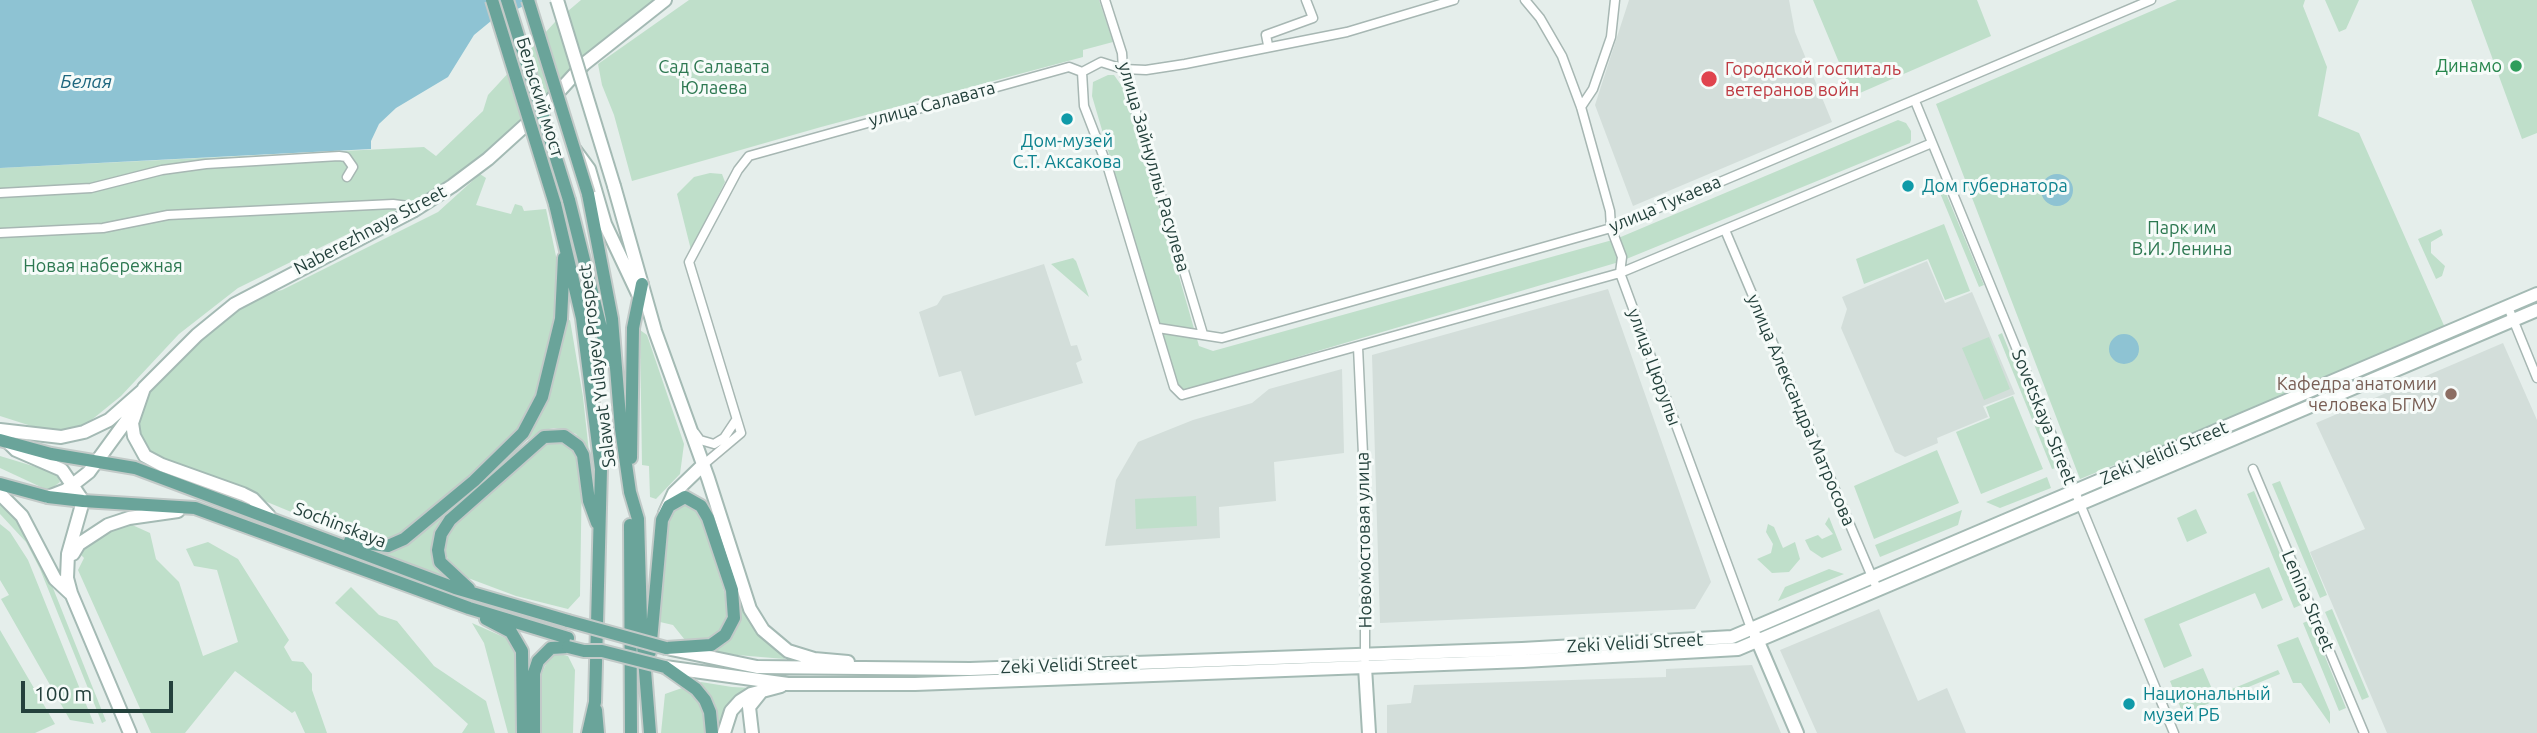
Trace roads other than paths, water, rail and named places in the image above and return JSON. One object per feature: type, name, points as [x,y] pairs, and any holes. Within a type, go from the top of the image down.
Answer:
[{"type":"main road","name":"Бельский мост","points":[[492,0],[561,230]]},
{"type":"main road","name":"Бельский мост","points":[[507,0],[569,200],[602,322],[621,429]]},
{"type":"main road","name":"Бельский мост","points":[[528,0],[574,148],[592,193]]},
{"type":"main road","points":[[557,0],[614,186],[640,290],[703,465],[746,599],[763,630],[781,646],[801,655],[877,666]]},
{"type":"main road","name":"Naberezhnaya Street","points":[[139,401],[144,388],[197,335],[234,304],[413,211],[488,159],[541,111],[584,64],[665,0]]},
{"type":"main road","points":[[592,193],[616,253],[640,290],[633,328],[629,682],[631,733]]},
{"type":"main road","name":"Salawat Yulayev Prospect","points":[[592,193],[612,319],[621,429],[630,492]]},
{"type":"main road","points":[[561,230],[573,272],[594,396],[601,468],[595,702],[598,733]]},
{"type":"main road","points":[[301,528],[320,530],[358,544],[387,546],[421,527],[511,448],[533,417],[542,397],[561,319],[565,275],[561,230]]},
{"type":"main road","name":"Zeki Velidi Street","points":[[1875,585],[2075,491],[2537,294]]},
{"type":"main road","name":"Zeki Velidi Street","points":[[683,675],[788,684],[915,684],[1755,636],[1875,585],[2080,505],[2537,310]]},
{"type":"main road","points":[[0,430],[61,437],[84,432],[109,420],[144,388]]},
{"type":"main road","points":[[53,495],[75,484],[89,472],[139,401]]},
{"type":"main road","points":[[139,401],[132,423],[134,436],[145,456],[162,465],[243,494],[253,499],[269,516]]},
{"type":"main road","points":[[475,593],[446,571],[440,562],[438,550],[441,534],[450,520],[544,437],[564,436],[579,446],[586,467],[589,501],[598,526]]},
{"type":"main road","points":[[4,441],[16,450],[62,470],[75,484],[83,501]]},
{"type":"main road","name":"Sochinskaya","points":[[4,441],[51,454],[135,468],[301,528],[430,579],[568,621],[666,648],[684,649]]},
{"type":"main road","points":[[681,487],[691,462],[693,442]]},
{"type":"main road","points":[[645,733],[657,555],[665,513],[669,499],[703,465]]},
{"type":"main road","points":[[53,495],[66,481],[62,470]]},
{"type":"main road","points":[[89,472],[81,490],[83,501],[68,554],[67,578],[130,733]]},
{"type":"main road","name":"Sochinskaya","points":[[0,484],[83,501],[195,508],[568,643],[664,667],[683,675]]},
{"type":"main road","points":[[630,492],[638,519],[641,621],[650,733]]},
{"type":"main road","points":[[0,494],[22,516],[55,579],[71,593]]},
{"type":"main road","points":[[665,513],[679,498],[694,500],[701,506],[712,531],[734,603],[734,618],[725,635],[711,645],[684,649]]},
{"type":"main road","points":[[71,593],[72,555],[94,533],[128,518],[195,508]]},
{"type":"main road","points":[[469,608],[511,632],[522,651],[523,733]]},
{"type":"main road","name":"улица Цюрупы","points":[[1755,636],[1797,733]]},
{"type":"main road","points":[[534,733],[534,673],[538,661],[551,648],[568,643]]},
{"type":"main road","name":"Zeki Velidi Street","points":[[684,649],[757,667],[833,669],[877,666],[970,669],[1365,660]]},
{"type":"main road","name":"Новомостовая улица","points":[[1365,660],[1369,733]]},
{"type":"main road","points":[[683,675],[705,700],[710,712],[712,733]]},
{"type":"main road","points":[[724,733],[731,711],[740,701],[761,691],[788,684]]},
{"type":"main road","points":[[751,728],[749,707],[761,691]]},
{"type":"main road","points":[[588,733],[595,702]]},
{"type":"street","name":"улица Зайнуллы Расулева","points":[[1105,0],[1122,53],[1123,69],[1203,334]]},
{"type":"street","points":[[1268,45],[1266,35],[1312,18],[1306,0]]},
{"type":"street","name":"улица Салавата","points":[[703,465],[741,433],[689,262],[738,170],[749,156],[1069,67],[1082,72],[1101,62],[1123,69],[1159,68],[1347,32],[1454,0]]},
{"type":"street","name":"улица Цюрупы","points":[[1525,0],[1541,18],[1562,56],[1581,107],[1610,211],[1611,228],[1622,257],[1620,273],[1755,636]]},
{"type":"street","points":[[1581,107],[1593,89],[1611,37],[1615,0]]},
{"type":"street","name":"улица Тукаева","points":[[1158,328],[1222,338],[1611,228],[1802,145],[1915,101],[2151,0]]},
{"type":"street","points":[[1082,72],[1084,106],[1177,393],[1191,394],[1620,273],[1932,143]]},
{"type":"street","name":"Sovetskaya Street","points":[[1915,101],[2174,733]]},
{"type":"street","points":[[0,192],[91,188],[162,170],[206,164],[339,156],[346,158],[353,167],[347,177]]},
{"type":"street","points":[[0,233],[103,228],[167,215],[393,204],[408,206],[413,211]]},
{"type":"street","name":"улица Александра Матросова","points":[[1725,230],[1875,585]]},
{"type":"street","points":[[2508,307],[2537,378]]},
{"type":"street","name":"Новомостовая улица","points":[[1358,347],[1365,497],[1365,660]]},
{"type":"street","points":[[680,406],[700,440],[707,444],[724,439],[736,420]]},
{"type":"street","name":"Lenina Street","points":[[2253,469],[2364,733]]},
{"type":"water","name":"Белая","points":[[0,0],[537,0],[491,21],[474,35],[448,77],[396,108],[379,124],[371,141],[371,149],[0,168]]},
{"type":"water","points":[[2057,174],[2068,179],[2073,190],[2068,201],[2057,206],[2046,201],[2041,190],[2046,179]]},
{"type":"water","points":[[2124,334],[2135,338],[2139,349],[2135,360],[2124,364],[2113,360],[2109,349],[2113,338]]},
{"type":"place","name":"Динамо","points":[[2516,66]]},
{"type":"place","name":"Городской госпиталь ветеранов войн","points":[[1709,79]]},
{"type":"place","name":"Дом-музей С.Т. Аксакова","points":[[1067,119]]},
{"type":"place","name":"Дом губернатора","points":[[1908,186]]},
{"type":"place","name":"Кафедра анатомии человека БГМУ","points":[[2451,394]]},
{"type":"place","name":"Национальный музей РБ","points":[[2129,704]]},
{"type":"park label","name":"Сад Салавата Юлаева","points":[[714,77]]},
{"type":"park label","name":"Парк им В.И. Ленина","points":[[2182,238]]},
{"type":"park label","name":"Новая набережная","points":[[103,266]]}]
